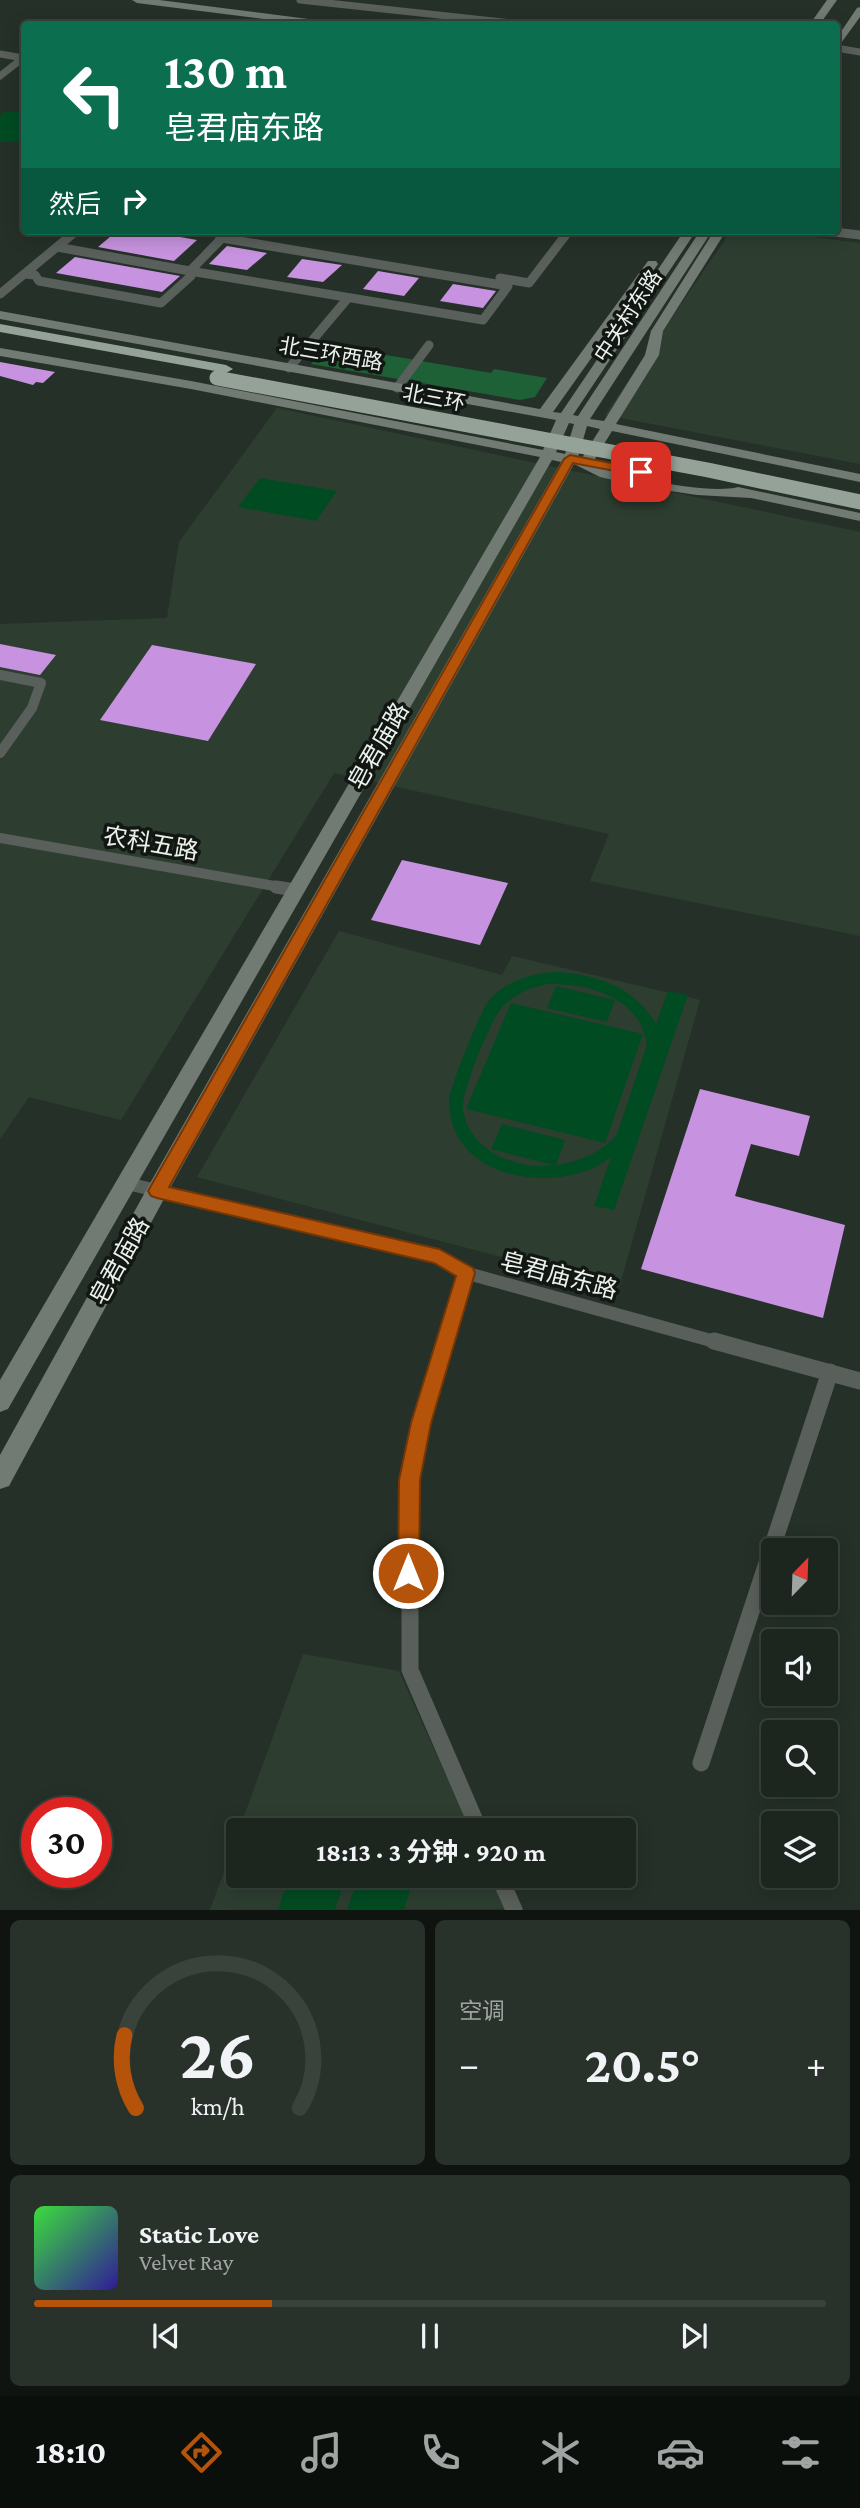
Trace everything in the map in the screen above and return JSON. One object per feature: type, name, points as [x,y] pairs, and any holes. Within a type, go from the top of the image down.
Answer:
[{"type":"highway","name":"北三环","points":[[0,328],[102,346],[221,374],[860,502]]},
{"type":"highway","name":"北三环","points":[[0,339],[221,374],[712,460],[860,491]]},
{"type":"highway","points":[[102,346],[215,355]]},
{"type":"main road","points":[[137,0],[301,21]]},
{"type":"main road","points":[[817,21],[832,0]]},
{"type":"main road","points":[[828,21],[842,0]]},
{"type":"main road","points":[[840,36],[857,0]]},
{"type":"main road","points":[[840,38],[860,10]]},
{"type":"main road","name":"中关村东路","points":[[544,414],[672,235]]},
{"type":"main road","name":"中关村东路","points":[[556,436],[564,418],[687,235]]},
{"type":"main road","name":"中关村东路","points":[[578,460],[576,439],[582,421],[703,235]]},
{"type":"main road","name":"中关村东路","points":[[578,460],[598,443],[608,427],[652,355],[657,331],[717,235]]},
{"type":"main road","name":"北三环西路","points":[[0,315],[582,421],[860,478]]},
{"type":"main road","points":[[0,352],[403,426],[546,458],[578,460],[606,474],[709,494],[750,494],[860,517]]},
{"type":"main road","points":[[463,438],[488,404]]},
{"type":"main road","points":[[477,420],[576,439]]},
{"type":"main road","name":"皂君庙路","points":[[0,1402],[546,458],[556,436]]},
{"type":"main road","name":"皂君庙路","points":[[0,1478],[157,1191],[578,460]]},
{"type":"street","points":[[300,0],[496,21]]},
{"type":"street","points":[[840,43],[860,52]]},
{"type":"street","points":[[0,54],[21,58]]},
{"type":"street","points":[[0,76],[21,60]]},
{"type":"street","points":[[840,233],[860,235]]},
{"type":"street","points":[[0,294],[71,235]]},
{"type":"street","points":[[241,235],[529,283],[566,235]]},
{"type":"street","points":[[25,274],[35,275],[39,281],[161,303],[191,276],[190,271],[222,238],[509,286],[484,320],[190,271],[57,247]]},
{"type":"street","points":[[289,368],[348,298]]},
{"type":"street","points":[[397,388],[429,345]]},
{"type":"street","points":[[403,426],[432,439],[546,458]]},
{"type":"street","points":[[576,439],[598,443]]},
{"type":"street","points":[[0,675],[41,683],[32,708],[1,749]]},
{"type":"street","name":"农科五路","points":[[0,838],[295,890]]},
{"type":"street","name":"皂君庙东路","points":[[125,1182],[439,1257],[466,1273],[860,1381]]},
{"type":"street","points":[[466,1273],[421,1423],[410,1480],[410,1670],[475,1818]]},
{"type":"street","points":[[701,1763],[830,1372]]},
{"type":"street","points":[[504,1888],[514,1909]]},
{"type":"shaded area","points":[[728,235],[798,235],[860,243],[860,464],[605,415]]},
{"type":"shaded area","points":[[277,408],[860,532],[860,936],[590,881],[609,834],[334,773],[121,1120],[29,1097],[0,1139],[0,624],[167,618],[179,542]]},
{"type":"shaded area","points":[[339,931],[502,975],[512,956],[700,1000],[619,1288],[197,1177]]},
{"type":"shaded area","points":[[303,1654],[399,1671],[465,1818],[243,1818]]},
{"type":"shaded area","points":[[226,1866],[226,1888],[495,1888],[504,1909],[210,1910]]},
{"type":"green space","points":[[3,112],[21,112],[21,142],[0,142],[0,117]]},
{"type":"green space","points":[[328,345],[491,373],[494,369],[547,378],[535,397],[520,400],[311,364]]},
{"type":"green space","points":[[260,478],[337,491],[316,521],[238,507]]},
{"type":"green space","points":[[544,973],[583,975],[612,984],[637,1000],[656,1024],[668,991],[688,995],[614,1210],[594,1206],[611,1157],[593,1168],[571,1175],[523,1177],[500,1171],[480,1160],[463,1145],[452,1122],[449,1102],[451,1091],[480,1017],[490,999],[510,984]],"holes":[[[563,984],[595,990],[623,1004],[634,1015],[647,1045],[617,1134],[598,1151],[582,1159],[556,1165],[565,1140],[502,1124],[491,1149],[553,1165],[524,1165],[510,1161],[484,1146],[467,1123],[463,1108],[464,1099],[485,1039],[504,1005],[535,987]]]},
{"type":"green space","points":[[556,986],[615,1000],[607,1022],[547,1008]]},
{"type":"green space","points":[[511,1003],[643,1034],[605,1143],[466,1109]]},
{"type":"green space","points":[[286,1888],[342,1888],[335,1909],[278,1909]]},
{"type":"green space","points":[[355,1888],[411,1888],[404,1909],[347,1909]]},
{"type":"building","points":[[112,235],[169,235],[197,240],[174,261],[98,247]]},
{"type":"building","points":[[227,246],[267,253],[247,270],[209,264]]},
{"type":"building","points":[[75,257],[180,276],[162,292],[56,273]]},
{"type":"building","points":[[302,259],[342,265],[323,282],[287,277]]},
{"type":"building","points":[[378,271],[419,278],[404,296],[363,289]]},
{"type":"building","points":[[453,284],[496,291],[483,308],[440,301]]},
{"type":"building","points":[[0,362],[55,372],[43,383],[36,382],[33,385],[0,376]]},
{"type":"building","points":[[0,644],[56,655],[40,675],[0,667]]},
{"type":"building","points":[[152,645],[256,664],[208,741],[100,720]]},
{"type":"building","points":[[402,860],[508,883],[480,945],[371,920]]},
{"type":"building","points":[[700,1089],[810,1116],[799,1156],[751,1144],[735,1196],[845,1225],[823,1318],[641,1269]]},
{"type":"route","points":[[408,1573],[410,1480],[421,1423],[466,1273],[439,1257],[157,1191],[570,459],[641,472]]}]
